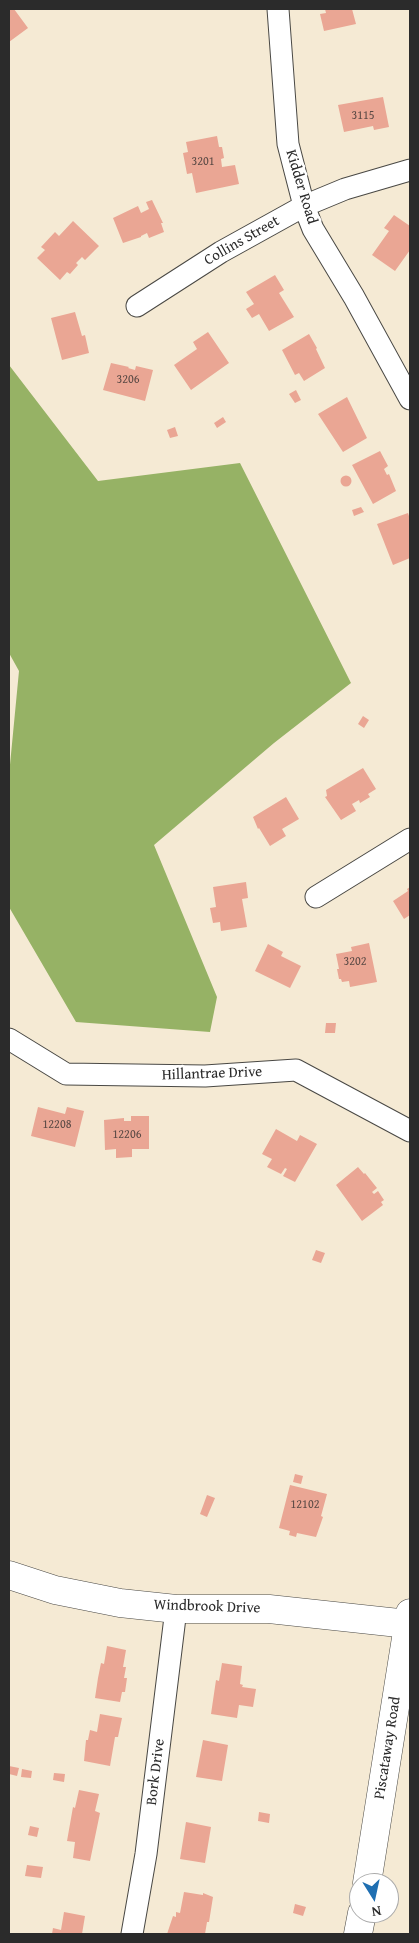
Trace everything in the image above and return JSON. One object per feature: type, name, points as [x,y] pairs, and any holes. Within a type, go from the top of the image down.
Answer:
[{"type":"street","name":"Kidder Road","points":[[278,9],[288,144],[304,206],[313,229],[354,297],[410,399]]},
{"type":"street","name":"Collins Street","points":[[137,306],[221,252],[304,206],[345,189],[410,170]]},
{"type":"street","points":[[316,898],[410,840]]},
{"type":"street","name":"Hillantrae Drive","points":[[9,1039],[66,1074],[205,1076],[296,1070],[410,1131]]},
{"type":"street","name":"Windbrook Drive","points":[[9,1575],[55,1590],[120,1603],[176,1608],[269,1609],[409,1618]]},
{"type":"street","name":"Bork Drive","points":[[132,1934],[146,1854],[176,1608]]},
{"type":"street","name":"Piscataway Road","points":[[368,1873],[409,1618]]},
{"type":"green space","points":[[9,365],[98,481],[240,463],[351,683],[274,743],[154,845],[217,997],[210,1032],[76,1022],[9,907],[9,775],[19,671],[9,653]]},
{"type":"building","points":[[9,9],[14,9],[28,28],[9,42]]},
{"type":"building","points":[[325,9],[352,9],[356,24],[324,31],[320,14],[326,13]]},
{"type":"building","points":[[383,97],[389,127],[374,130],[373,126],[344,132],[338,105]]},
{"type":"building","points":[[217,136],[224,158],[221,159],[222,167],[235,165],[239,184],[196,193],[192,173],[187,174],[183,153],[188,152],[186,142]]},
{"type":"building","points":[[152,200],[163,223],[161,223],[164,232],[149,238],[147,233],[123,243],[113,218],[138,206],[141,213],[149,209],[146,202]]},
{"type":"building","points":[[394,215],[410,226],[410,250],[395,271],[372,255],[389,231],[384,228]]},
{"type":"building","points":[[73,221],[99,246],[85,260],[82,257],[70,274],[67,272],[60,280],[37,258],[45,250],[41,247],[55,232],[59,236]]},
{"type":"building","points":[[275,275],[284,290],[279,293],[294,317],[269,331],[259,314],[252,318],[246,309],[254,304],[246,292]]},
{"type":"building","points":[[75,312],[82,336],[85,335],[89,353],[62,360],[51,318]]},
{"type":"building","points":[[208,332],[229,363],[191,390],[174,365],[197,349],[193,342]]},
{"type":"building","points":[[309,334],[325,368],[304,381],[299,373],[295,375],[282,350]]},
{"type":"building","points":[[111,363],[135,370],[136,366],[153,370],[145,401],[103,390]]},
{"type":"building","points":[[296,390],[301,400],[295,403],[289,394]]},
{"type":"building","points":[[347,397],[367,438],[343,452],[318,414]]},
{"type":"building","points":[[223,417],[226,422],[217,428],[214,423]]},
{"type":"building","points":[[175,427],[178,436],[170,438],[167,430]]},
{"type":"building","points":[[380,451],[388,466],[384,469],[387,475],[389,474],[396,491],[373,504],[352,465]]},
{"type":"building","points":[[346,475],[352,481],[346,487],[340,481]]},
{"type":"building","points":[[361,507],[364,512],[354,516],[352,510]]},
{"type":"building","points":[[408,513],[410,519],[410,558],[393,565],[377,524]]},
{"type":"building","points":[[363,716],[369,720],[364,728],[358,724]]},
{"type":"building","points":[[363,768],[376,789],[368,794],[370,797],[360,803],[359,800],[352,804],[356,811],[341,820],[325,797],[327,796],[326,790]]},
{"type":"building","points":[[286,797],[299,819],[282,829],[286,836],[270,846],[258,829],[253,817]]},
{"type":"building","points":[[246,882],[248,898],[242,899],[247,927],[221,931],[220,922],[213,923],[210,908],[216,907],[213,887]]},
{"type":"building","points":[[410,887],[410,915],[404,919],[393,901],[408,891],[407,889]]},
{"type":"building","points":[[369,943],[377,982],[350,987],[349,981],[342,982],[339,979],[336,954],[352,951],[351,947]]},
{"type":"building","points":[[268,944],[283,952],[281,956],[301,966],[290,988],[255,971]]},
{"type":"building","points":[[326,1023],[336,1023],[335,1033],[325,1033]]},
{"type":"building","points":[[38,1107],[65,1114],[67,1107],[84,1111],[75,1147],[31,1136]]},
{"type":"building","points":[[131,1116],[149,1116],[149,1149],[132,1149],[132,1157],[116,1158],[116,1149],[105,1150],[104,1120],[124,1118],[124,1121],[131,1121]]},
{"type":"building","points":[[276,1129],[297,1141],[300,1135],[317,1144],[295,1182],[283,1176],[287,1169],[285,1168],[281,1174],[267,1167],[272,1159],[262,1154]]},
{"type":"building","points":[[358,1167],[377,1188],[372,1192],[374,1194],[378,1191],[384,1200],[381,1202],[383,1205],[362,1221],[336,1185]]},
{"type":"building","points":[[316,1250],[325,1253],[321,1263],[312,1260]]},
{"type":"building","points":[[295,1474],[303,1476],[301,1484],[293,1482]]},
{"type":"building","points":[[290,1485],[327,1494],[321,1516],[323,1517],[316,1537],[297,1533],[296,1537],[289,1535],[290,1531],[279,1528]]},
{"type":"building","points":[[207,1495],[215,1498],[207,1517],[200,1514]]},
{"type":"building","points":[[107,1646],[126,1650],[123,1667],[126,1667],[124,1678],[127,1678],[125,1692],[122,1692],[120,1702],[95,1698],[101,1663],[104,1664]]},
{"type":"building","points":[[222,1663],[242,1666],[240,1684],[243,1685],[242,1687],[256,1689],[253,1707],[239,1705],[237,1718],[211,1714],[216,1680],[219,1681]]},
{"type":"building","points":[[100,1714],[122,1718],[118,1737],[115,1737],[110,1766],[84,1761],[86,1740],[88,1740],[90,1730],[97,1732]]},
{"type":"building","points":[[203,1740],[228,1745],[222,1781],[196,1777]]},
{"type":"building","points":[[9,1766],[19,1768],[17,1776],[9,1774]]},
{"type":"building","points":[[22,1769],[32,1771],[31,1778],[21,1777]]},
{"type":"building","points":[[54,1773],[65,1774],[64,1782],[53,1780]]},
{"type":"building","points":[[79,1790],[99,1794],[95,1811],[100,1813],[90,1861],[73,1858],[75,1842],[67,1841],[73,1807],[75,1808]]},
{"type":"building","points":[[259,1812],[270,1814],[269,1823],[258,1821]]},
{"type":"building","points":[[186,1822],[211,1827],[205,1863],[180,1859]]},
{"type":"building","points":[[30,1826],[39,1828],[37,1837],[28,1835]]},
{"type":"building","points":[[27,1865],[43,1867],[41,1878],[25,1876]]},
{"type":"building","points":[[184,1892],[203,1895],[203,1893],[213,1897],[205,1934],[167,1934],[173,1916],[176,1917],[176,1912],[180,1913]]},
{"type":"building","points":[[295,1904],[306,1907],[303,1916],[293,1913]]},
{"type":"building","points":[[64,1912],[85,1916],[82,1934],[52,1934],[53,1928],[61,1930]]}]
